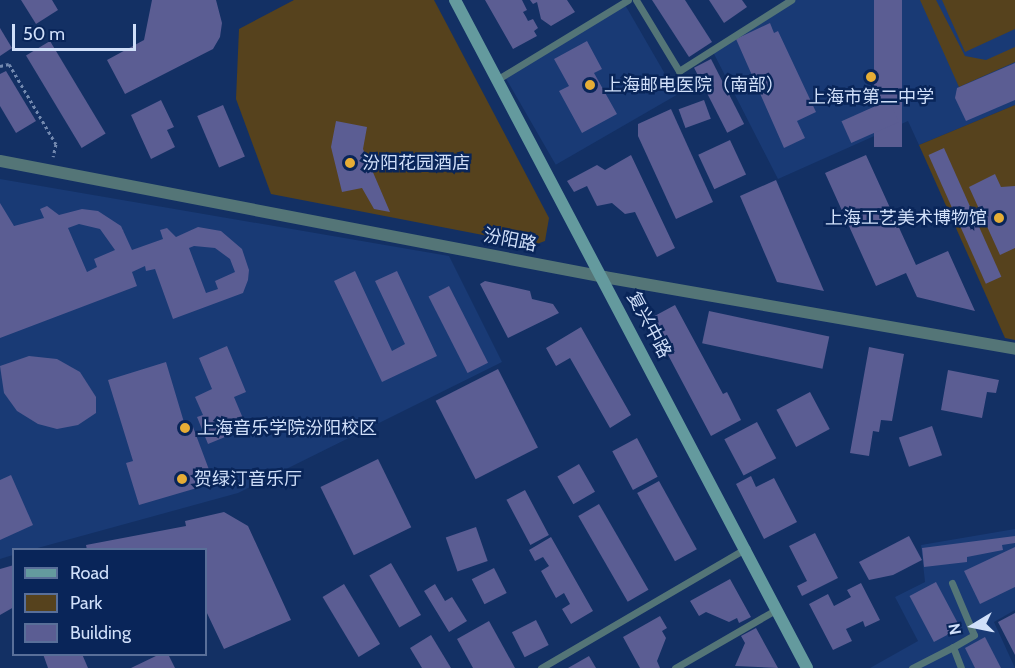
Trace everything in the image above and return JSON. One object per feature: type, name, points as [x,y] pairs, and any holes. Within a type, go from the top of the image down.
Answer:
[{"type":"main road","name":"复兴中路","points":[[455,0],[604,277],[778,608],[807,668]]},
{"type":"street","name":"汾阳路","points":[[0,161],[51,168],[604,277],[1015,349]]},
{"type":"lane","points":[[498,79],[628,0]]},
{"type":"lane","points":[[636,0],[678,71],[790,0]]},
{"type":"lane","points":[[541,668],[746,548]]},
{"type":"lane","points":[[912,668],[974,635],[952,583]]},
{"type":"lane","points":[[675,668],[778,608]]},
{"type":"lane","points":[[953,647],[961,668]]},
{"type":"path","points":[[0,66],[9,64],[56,144],[51,168]]},
{"type":"shaded area","name":"上海市第二中学","points":[[791,0],[1015,0],[1015,105],[919,145],[908,121],[778,179],[712,50]]},
{"type":"shaded area","name":"上海邮电医院（南部）","points":[[624,3],[677,95],[556,165],[503,73]]},
{"type":"shaded area","name":"上海音乐学院汾阳校区","points":[[0,179],[449,256],[502,362],[238,493],[38,548],[12,548],[12,555],[0,559]]},
{"type":"shaded area","points":[[1015,529],[1015,610],[994,622],[1015,668],[870,668],[918,641],[895,597],[925,582],[921,545]]},
{"type":"green space","points":[[294,0],[434,0],[549,218],[545,241],[534,245],[271,194],[236,99],[239,29]]},
{"type":"green space","points":[[920,0],[936,0],[965,56],[986,60],[1015,47],[1015,62],[959,87]]},
{"type":"green space","points":[[942,0],[1015,0],[1015,29],[965,52]]},
{"type":"green space","points":[[1015,105],[1015,340],[1005,338],[919,145]]},
{"type":"building","points":[[21,0],[52,0],[58,10],[36,24]]},
{"type":"building","points":[[152,0],[216,0],[222,23],[220,37],[213,49],[125,94],[107,60],[144,40]]},
{"type":"building","points":[[485,0],[522,0],[527,10],[523,12],[528,21],[533,19],[538,28],[534,31],[537,36],[513,49]]},
{"type":"building","points":[[530,0],[567,0],[575,12],[551,26],[541,19],[537,2],[533,4]]},
{"type":"building","points":[[652,0],[685,0],[712,42],[689,57]]},
{"type":"building","points":[[709,0],[742,0],[747,7],[724,23]]},
{"type":"building","points":[[874,0],[902,0],[902,147],[874,147]]},
{"type":"building","points":[[770,23],[774,33],[778,31],[816,112],[797,121],[805,138],[784,148],[736,39]]},
{"type":"building","points":[[0,28],[12,48],[0,56]]},
{"type":"building","points":[[50,41],[106,134],[82,148],[26,55]]},
{"type":"building","points":[[587,41],[602,69],[594,73],[617,114],[582,133],[559,91],[569,86],[554,59]]},
{"type":"building","points":[[711,59],[744,124],[727,133],[694,68]]},
{"type":"building","points":[[1015,63],[1015,100],[966,121],[955,98],[957,88]]},
{"type":"building","points":[[6,71],[36,121],[16,133],[0,106],[0,74]]},
{"type":"building","points":[[161,100],[174,127],[167,130],[175,147],[151,159],[131,115]]},
{"type":"building","points":[[704,100],[711,119],[685,128],[679,109]]},
{"type":"building","points":[[889,100],[899,122],[851,143],[841,121]]},
{"type":"building","points":[[223,105],[245,157],[219,167],[197,116]]},
{"type":"building","points":[[671,109],[713,202],[676,219],[638,136],[638,124]]},
{"type":"building","points":[[336,121],[367,127],[363,149],[390,212],[374,209],[362,188],[342,192],[331,147]]},
{"type":"building","points":[[730,140],[746,174],[714,189],[698,155]]},
{"type":"building","points":[[944,148],[1001,277],[986,284],[928,155]]},
{"type":"building","points":[[631,155],[675,248],[657,257],[635,212],[625,214],[612,203],[597,206],[587,186],[574,192],[567,181],[597,165],[605,170]]},
{"type":"building","points":[[866,155],[916,265],[948,251],[975,311],[917,297],[906,273],[876,286],[825,173]]},
{"type":"building","name":"上海工艺美术博物馆","points":[[995,174],[1001,187],[1015,186],[1015,248],[1000,255],[969,187]]},
{"type":"building","points":[[776,180],[824,291],[777,282],[740,196]]},
{"type":"building","points":[[0,203],[14,226],[44,218],[40,209],[47,206],[59,215],[82,209],[98,211],[121,226],[132,250],[163,239],[160,230],[167,228],[176,237],[198,227],[221,231],[242,249],[249,270],[243,293],[173,319],[155,269],[146,271],[145,266],[132,272],[137,286],[0,338]],"holes":[[[79,224],[100,229],[115,250],[94,259],[97,267],[87,272],[68,228]],[[194,246],[215,248],[230,259],[235,272],[215,281],[218,289],[206,293],[189,248]]]},
{"type":"building","points":[[355,271],[392,351],[405,344],[375,281],[397,271],[437,356],[382,382],[334,281]]},
{"type":"building","points":[[485,281],[530,291],[532,299],[553,304],[559,313],[508,338],[480,284]]},
{"type":"building","points":[[449,286],[488,363],[468,373],[429,296]]},
{"type":"building","points":[[675,305],[723,394],[727,392],[741,420],[711,436],[649,319]]},
{"type":"building","points":[[709,311],[829,337],[822,369],[702,343]]},
{"type":"building","points":[[581,327],[631,415],[610,428],[570,358],[556,366],[546,348]]},
{"type":"building","points":[[227,346],[246,392],[234,397],[247,428],[208,444],[197,417],[203,415],[195,397],[212,389],[199,358]]},
{"type":"building","points":[[869,347],[904,354],[892,421],[881,420],[879,432],[873,431],[869,456],[850,453]]},
{"type":"building","points":[[29,356],[57,359],[80,372],[96,397],[96,413],[78,425],[57,429],[38,424],[17,411],[4,393],[0,366]]},
{"type":"building","points":[[166,362],[186,429],[193,427],[214,483],[139,505],[126,463],[133,461],[108,380]]},
{"type":"building","points":[[498,369],[538,447],[476,479],[436,401]]},
{"type":"building","points":[[948,370],[999,380],[996,393],[987,392],[982,418],[941,410]]},
{"type":"building","points":[[810,392],[830,429],[796,447],[776,410]]},
{"type":"building","points":[[757,422],[776,458],[744,476],[724,439]]},
{"type":"building","points":[[932,426],[942,455],[909,467],[899,437]]},
{"type":"building","points":[[637,438],[658,477],[633,490],[612,451]]},
{"type":"building","points":[[378,459],[411,527],[354,555],[320,487]]},
{"type":"building","points":[[579,464],[595,492],[573,504],[557,477]]},
{"type":"building","points":[[11,475],[33,525],[0,540],[0,480]]},
{"type":"building","points":[[751,476],[756,487],[774,478],[797,522],[764,539],[736,484]]},
{"type":"building","points":[[659,481],[697,549],[675,561],[637,493]]},
{"type":"building","points":[[525,490],[549,535],[530,545],[506,500]]},
{"type":"building","points":[[599,504],[648,590],[628,602],[578,516]]},
{"type":"building","points":[[224,512],[248,526],[291,620],[224,649],[207,613],[207,548],[87,548],[86,545],[186,526],[185,521]]},
{"type":"building","points":[[476,527],[488,561],[457,571],[446,537]]},
{"type":"building","points":[[815,533],[838,578],[802,596],[797,586],[807,581],[789,546]]},
{"type":"building","points":[[909,536],[922,560],[893,575],[869,580],[859,562]]},
{"type":"building","points":[[1015,536],[1015,543],[1002,545],[1003,550],[967,557],[967,562],[924,567],[922,548]]},
{"type":"building","points":[[551,537],[593,611],[571,624],[562,609],[570,604],[564,593],[556,598],[541,571],[549,566],[543,557],[535,561],[529,550]]},
{"type":"building","points":[[1015,547],[1015,587],[980,604],[964,571]]},
{"type":"building","points":[[391,563],[421,615],[399,627],[369,576]]},
{"type":"building","points":[[12,566],[12,608],[0,615],[0,569]]},
{"type":"building","points":[[494,568],[507,593],[484,604],[472,579]]},
{"type":"building","points":[[730,579],[751,617],[739,623],[737,618],[729,622],[706,612],[699,616],[690,601]]},
{"type":"building","points":[[936,582],[960,628],[934,642],[910,596]]},
{"type":"building","points":[[861,583],[880,620],[865,627],[863,621],[846,629],[852,641],[833,650],[809,604],[828,594],[834,606],[851,597],[847,590]]},
{"type":"building","points":[[344,584],[380,644],[359,657],[323,597]]},
{"type":"building","points":[[435,584],[445,601],[452,597],[467,621],[449,632],[424,591]]},
{"type":"building","points":[[1015,613],[1015,655],[998,622]]},
{"type":"building","points":[[660,616],[667,628],[662,631],[666,638],[657,661],[660,668],[640,668],[623,637]]},
{"type":"building","points":[[536,620],[549,645],[525,657],[512,632]]},
{"type":"building","points":[[489,621],[515,668],[473,668],[457,639]]},
{"type":"building","points":[[756,628],[778,668],[735,666],[745,643],[741,636]]},
{"type":"building","points":[[431,635],[451,668],[422,668],[410,648]]},
{"type":"building","points":[[985,637],[1001,668],[975,668],[965,648]]},
{"type":"building","points":[[44,656],[83,656],[88,668],[48,668]]},
{"type":"building","points":[[156,656],[169,656],[175,668],[131,668]]},
{"type":"building","points":[[589,656],[596,668],[568,668]]},
{"type":"place","name":"上海市第二中学","points":[[871,77]]},
{"type":"place","name":"上海邮电医院（南部）","points":[[590,85]]},
{"type":"place","name":"汾阳花园酒店","points":[[350,163]]},
{"type":"place","name":"上海工艺美术博物馆","points":[[999,218]]},
{"type":"place","name":"上海音乐学院汾阳校区","points":[[185,428]]},
{"type":"place","name":"贺绿汀音乐厅","points":[[182,479]]}]
